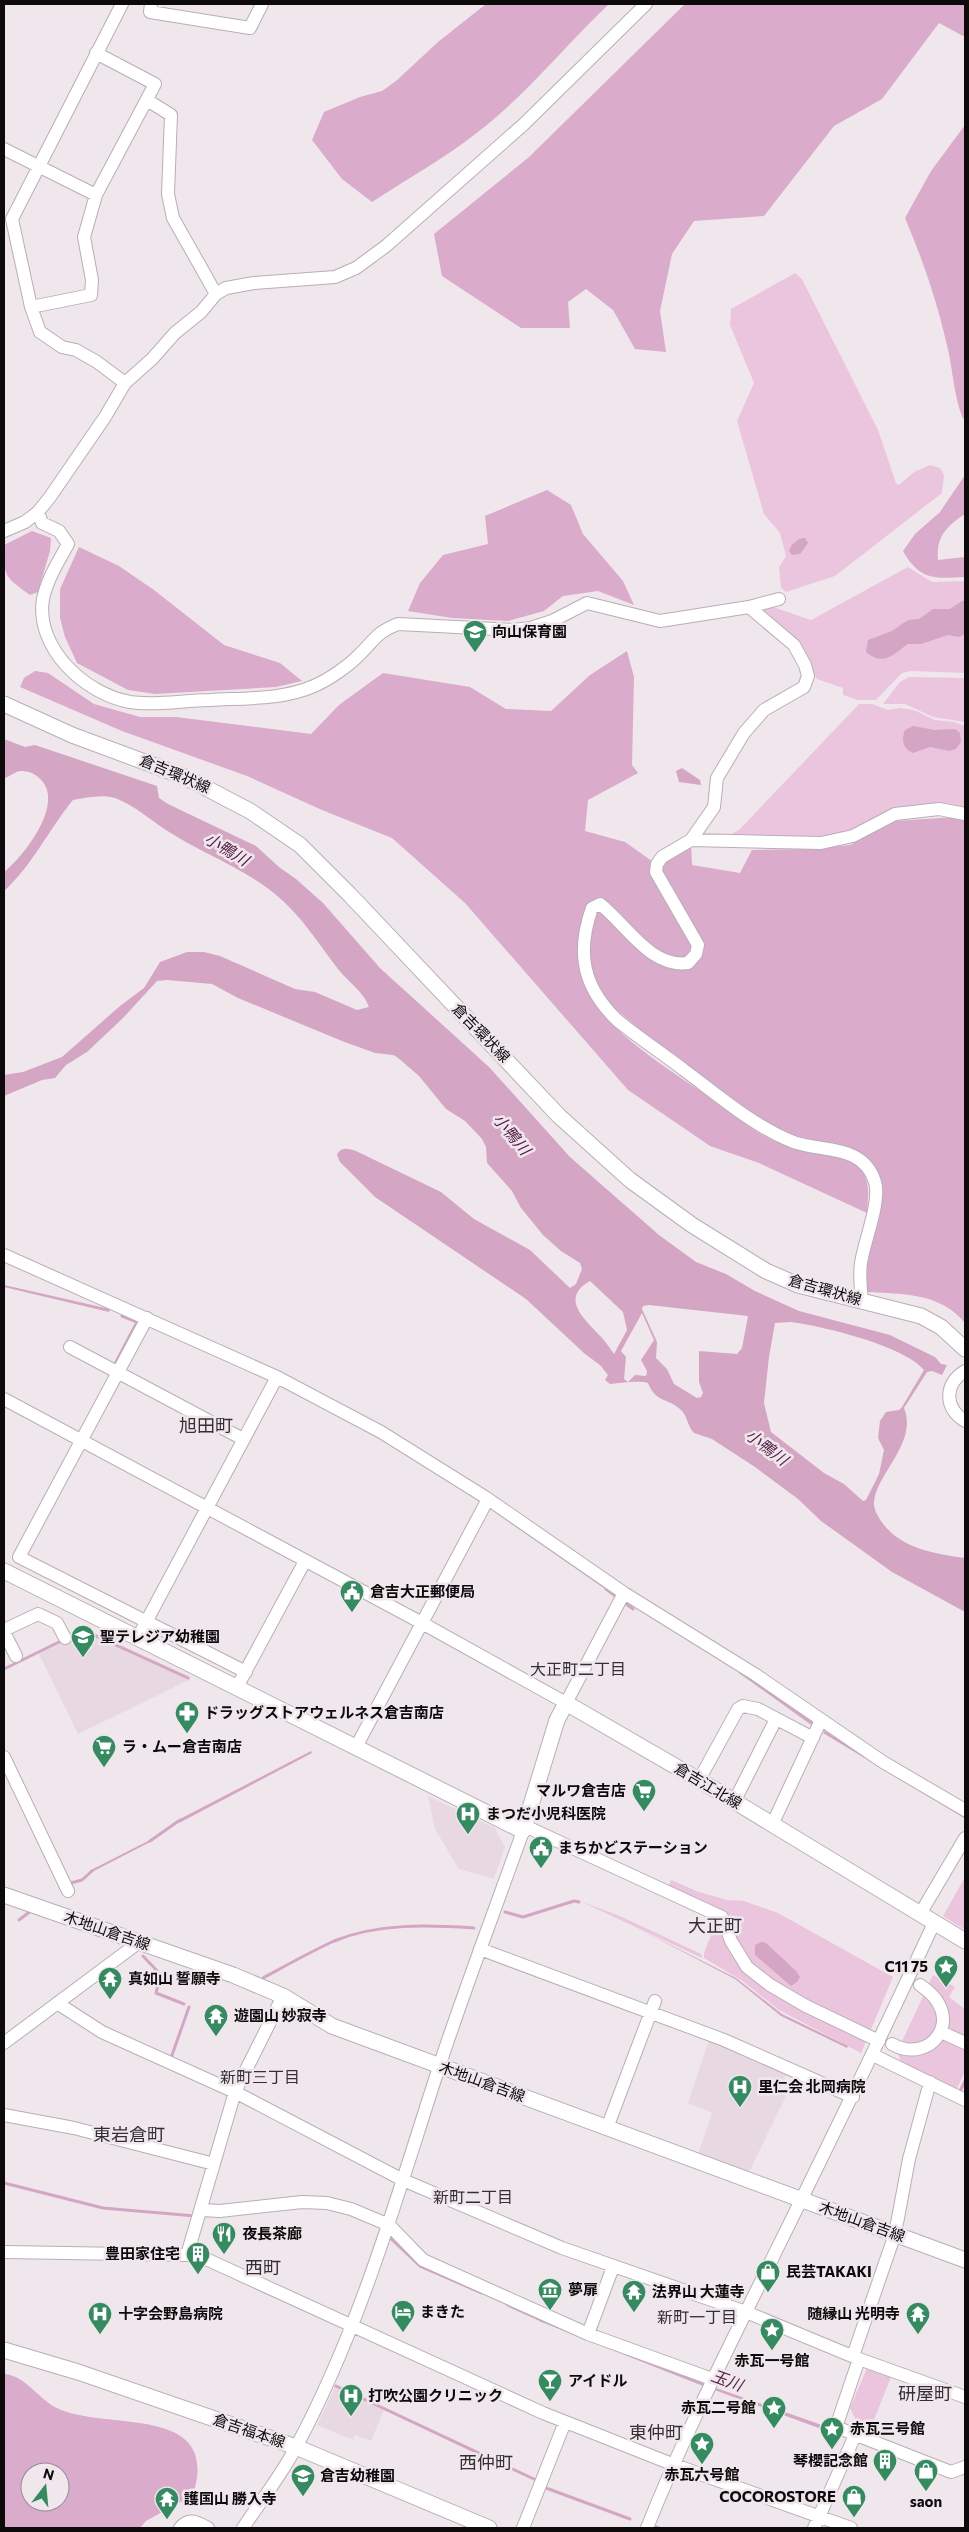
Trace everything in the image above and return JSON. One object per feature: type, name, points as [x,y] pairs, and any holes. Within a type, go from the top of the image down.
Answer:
[{"type":"main road","name":"倉吉環状線","points":[[4,704],[72,735],[185,777],[220,793],[276,828],[320,863],[559,1116],[630,1180],[692,1225],[766,1271],[798,1285],[921,1316],[941,1327],[965,1348]]},
{"type":"main road","points":[[4,1571],[137,1639],[524,1829],[557,1720],[566,1703]]},
{"type":"main road","name":"倉吉江北線","points":[[566,1703],[699,1780],[965,1941]]},
{"type":"main road","name":"木地山倉吉線","points":[[4,1895],[233,1975],[283,1996],[332,2026],[965,2260]]},
{"type":"main road","name":"倉吉福本線","points":[[4,2350],[78,2372],[296,2447],[489,2528]]},
{"type":"street","points":[[122,4],[38,167],[8,217],[31,307],[40,332],[62,347],[76,350],[97,362],[125,383]]},
{"type":"street","points":[[151,4],[150,12],[250,28],[262,4]]},
{"type":"street","points":[[4,531],[26,522],[38,512],[105,417],[125,383],[152,359],[176,333],[201,312],[216,294],[226,288],[254,283],[335,277],[356,268],[386,246],[524,124],[646,4]]},
{"type":"street","points":[[31,307],[91,295],[92,280],[84,237],[96,195],[155,84],[96,53]]},
{"type":"street","points":[[147,100],[171,116],[168,194],[173,218],[216,294]]},
{"type":"street","points":[[4,149],[96,195]]},
{"type":"street","points":[[38,512],[42,523],[59,532],[68,544],[48,582],[43,598],[42,612],[46,632],[53,648],[71,670],[86,683],[130,702],[153,703],[289,694],[315,686],[357,658],[381,631],[398,624],[512,630],[531,628],[587,603],[660,621],[749,607],[778,600]]},
{"type":"street","points":[[749,607],[794,645],[805,664],[808,676],[804,687],[764,710],[744,733],[717,778],[714,807],[691,840],[662,857],[656,864],[656,872],[698,945],[696,954],[688,963],[677,964],[660,959],[644,948],[613,914],[600,904],[592,908],[586,925],[584,951],[586,973],[590,986],[601,1004],[617,1020],[730,1104],[793,1142],[844,1152],[861,1160],[871,1171],[875,1183],[876,1198],[860,1266],[862,1301]]},
{"type":"street","points":[[691,840],[821,844],[853,836],[895,814],[939,809],[965,814]]},
{"type":"street","points":[[4,1255],[277,1377],[381,1432],[488,1499],[624,1593],[756,1675],[883,1762],[965,1810]]},
{"type":"street","points":[[147,1318],[19,1557],[246,1672]]},
{"type":"street","points":[[70,1347],[243,1439]]},
{"type":"street","points":[[965,1371],[952,1385],[948,1395],[952,1410],[965,1421]]},
{"type":"street","points":[[137,1639],[277,1377]]},
{"type":"street","points":[[4,1399],[422,1623],[566,1703],[624,1593]]},
{"type":"street","points":[[356,1747],[488,1499]]},
{"type":"street","points":[[238,1688],[305,1561]]},
{"type":"street","points":[[16,1656],[4,1631],[38,1614],[57,1623],[65,1638]]},
{"type":"street","points":[[699,1780],[738,1709],[743,1706],[758,1709],[813,1738]]},
{"type":"street","points":[[734,1802],[776,1718]]},
{"type":"street","points":[[772,1825],[821,1720]]},
{"type":"street","points":[[4,1757],[68,1891]]},
{"type":"street","points":[[245,2527],[281,2475],[296,2447],[352,2324],[389,2225],[440,2066],[524,1829],[722,1917],[731,1942],[747,1967],[770,1985],[806,2006],[900,2049],[914,2049],[926,2046],[938,2038],[941,2032],[944,2019],[940,2003],[920,1985]]},
{"type":"street","points":[[920,1914],[965,1838]]},
{"type":"street","points":[[646,2528],[672,2464],[712,2379],[873,2055],[886,2043],[934,1923]]},
{"type":"street","points":[[4,2043],[138,1943]]},
{"type":"street","points":[[480,1949],[653,2007],[852,2097]]},
{"type":"street","points":[[187,2255],[235,2092],[283,1996]]},
{"type":"street","points":[[57,2003],[129,2045],[235,2092],[403,2180],[562,2248],[746,2312],[856,2358],[965,2397]]},
{"type":"street","points":[[607,2128],[653,2007]]},
{"type":"street","points":[[941,2032],[965,2043]]},
{"type":"street","points":[[873,2055],[965,2100]]},
{"type":"street","points":[[930,2082],[910,2158],[895,2234],[836,2427],[951,2472],[963,2468]]},
{"type":"street","points":[[4,2115],[74,2128],[214,2164]]},
{"type":"street","points":[[200,2210],[220,2211],[284,2203],[327,2203],[351,2209],[389,2225],[423,2260],[588,2334],[712,2379]]},
{"type":"street","points":[[4,2252],[187,2255],[206,2259],[565,2422],[816,2522],[851,2528]]},
{"type":"street","points":[[588,2334],[613,2267]]},
{"type":"street","points":[[523,2528],[565,2422]]},
{"type":"street","points":[[816,2522],[856,2434]]},
{"type":"street","points":[[180,2528],[185,2522],[192,2521],[208,2528]]},
{"type":"shaded area","points":[[486,4],[609,4],[496,118],[452,151],[372,202],[342,179],[312,140],[324,112],[360,97],[382,91],[396,81],[438,42]]},
{"type":"shaded area","points":[[685,4],[965,4],[965,37],[939,23],[882,99],[834,126],[764,216],[694,221],[672,254],[660,311],[666,352],[635,349],[613,310],[586,289],[568,302],[570,328],[521,328],[442,276],[434,234],[529,157]]},
{"type":"shaded area","points":[[965,125],[965,416],[963,419],[957,400],[938,309],[923,263],[905,218],[931,171]]},
{"type":"shaded area","points":[[795,273],[802,279],[878,430],[896,483],[899,485],[914,472],[930,465],[940,468],[944,475],[942,493],[835,576],[786,592],[781,588],[779,567],[786,556],[780,533],[764,514],[737,421],[754,383],[730,325],[731,309]]},
{"type":"shaded area","points":[[965,475],[965,514],[944,532],[939,544],[938,560],[965,557],[965,577],[945,578],[929,576],[915,568],[903,551],[915,534],[940,512]]},
{"type":"shaded area","points":[[547,490],[571,505],[583,534],[623,581],[634,605],[598,591],[563,596],[544,611],[508,621],[452,618],[408,611],[420,583],[443,555],[488,544],[485,516]]},
{"type":"shaded area","points":[[32,531],[51,538],[50,551],[38,592],[30,595],[15,584],[7,575],[4,564],[4,545]]},
{"type":"shaded area","points":[[79,547],[119,566],[154,590],[224,645],[280,663],[302,681],[276,687],[155,694],[128,690],[77,663],[65,637],[60,618],[60,589]]},
{"type":"shaded area","points":[[908,567],[932,582],[965,581],[965,673],[911,671],[902,673],[876,700],[858,700],[843,695],[843,688],[817,679],[811,669],[762,613],[763,609],[770,606],[811,620]]},
{"type":"shaded area","points":[[627,651],[634,677],[632,765],[638,773],[588,800],[585,831],[625,842],[656,864],[691,840],[692,865],[740,873],[752,850],[812,849],[850,845],[895,821],[955,817],[965,820],[965,1323],[945,1306],[921,1297],[895,1293],[868,1292],[862,1279],[883,1192],[882,1182],[876,1170],[841,1146],[792,1135],[775,1128],[678,1061],[584,983],[593,1000],[621,1033],[656,1061],[764,1136],[782,1144],[837,1155],[856,1165],[865,1175],[867,1181],[867,1213],[759,1163],[710,1146],[628,1090],[465,903],[392,838],[322,810],[247,776],[122,731],[20,687],[24,678],[35,671],[48,673],[94,704],[140,717],[176,717],[311,734],[339,705],[383,673],[470,687],[506,709],[551,711],[590,675]]},
{"type":"shaded area","points":[[909,677],[965,678],[965,722],[933,717],[905,704],[883,704],[900,682]]},
{"type":"shaded area","points":[[859,704],[872,704],[888,710],[900,708],[914,710],[935,720],[954,722],[965,726],[965,808],[891,809],[855,829],[822,837],[729,835],[739,830]]},
{"type":"shaded area","points":[[86,1629],[191,1677],[189,1680],[78,1734],[39,1654]]},
{"type":"shaded area","name":"まつだ小児科医院","points":[[428,1796],[495,1828],[505,1847],[494,1879],[459,1869],[435,1829]]},
{"type":"shaded area","points":[[965,1877],[965,1930],[943,1916]]},
{"type":"shaded area","points":[[671,1880],[699,1892],[727,1900],[744,1901],[778,1913],[893,1977],[861,2053],[779,2010],[741,1980],[704,1958],[704,1953],[717,1920],[665,1895]]},
{"type":"shaded area","points":[[580,1901],[622,1917],[701,1954],[702,1958]]},
{"type":"shaded area","points":[[933,1975],[955,1987],[949,1997],[965,2009],[965,2071],[956,2091],[901,2062],[897,2052]]},
{"type":"shaded area","name":"里仁会 北岡病院","points":[[709,2040],[786,2074],[779,2092],[786,2096],[749,2172],[698,2154],[712,2113],[688,2103]]},
{"type":"shaded area","points":[[867,2368],[891,2377],[870,2430],[857,2423],[850,2408]]},
{"type":"shaded area","points":[[4,2374],[18,2378],[57,2408],[78,2415],[154,2426],[175,2433],[191,2446],[197,2466],[193,2495],[146,2521],[140,2528],[4,2528]]},
{"type":"shaded area","name":"打吹公園クリニック","points":[[335,2387],[384,2410],[371,2441],[355,2435],[353,2440],[317,2425]]},
{"type":"water","points":[[805,538],[808,543],[800,554],[792,555],[789,551],[791,546],[797,540]]},
{"type":"water","points":[[965,601],[965,634],[959,637],[948,635],[921,644],[908,644],[893,655],[883,659],[866,652],[868,640],[892,631],[908,620],[919,619],[933,609],[950,609]]},
{"type":"water","points":[[913,726],[935,730],[955,729],[960,733],[961,742],[956,749],[949,751],[930,747],[913,753],[905,747],[903,737],[905,730]]},
{"type":"water","name":"小鴨川","points":[[4,739],[25,747],[35,745],[157,786],[159,798],[168,804],[256,846],[323,903],[380,968],[489,1067],[570,1157],[659,1235],[696,1262],[726,1274],[755,1291],[799,1311],[890,1335],[935,1357],[941,1364],[947,1365],[942,1375],[932,1371],[927,1372],[904,1408],[907,1420],[903,1443],[879,1485],[874,1506],[881,1521],[889,1530],[908,1544],[930,1552],[965,1558],[965,1612],[892,1572],[821,1521],[798,1499],[755,1467],[712,1439],[694,1433],[683,1412],[675,1405],[654,1394],[648,1383],[610,1384],[605,1380],[608,1375],[600,1365],[585,1354],[526,1299],[375,1197],[340,1162],[337,1155],[341,1150],[356,1151],[441,1192],[474,1219],[530,1250],[570,1288],[576,1284],[582,1269],[580,1263],[561,1251],[543,1235],[521,1208],[512,1191],[487,1163],[486,1147],[482,1139],[465,1121],[446,1109],[419,1076],[397,1057],[375,1053],[342,1041],[238,998],[212,984],[167,980],[157,981],[123,1018],[87,1052],[66,1065],[55,1078],[42,1080],[4,1096],[4,1075],[23,1072],[62,1057],[120,1006],[144,988],[160,962],[187,952],[204,952],[220,956],[295,989],[315,992],[357,1010],[369,1007],[360,992],[338,969],[301,920],[275,894],[249,876],[179,838],[135,808],[115,798],[99,796],[73,800],[32,859],[4,891],[4,872],[22,854],[40,827],[46,813],[48,799],[46,787],[32,773],[19,771],[4,778]],"holes":[[[590,1281],[623,1312],[627,1330],[614,1354],[578,1310],[576,1295]],[[649,1305],[748,1316],[742,1348],[737,1354],[699,1351],[699,1382],[703,1393],[701,1397],[697,1398],[674,1384],[667,1369],[656,1358],[657,1342],[642,1309],[643,1306]],[[642,1313],[654,1340],[641,1360],[647,1371],[646,1376],[635,1375],[628,1382],[624,1379],[626,1357],[621,1351]],[[791,1322],[805,1324],[862,1338],[900,1353],[914,1361],[924,1370],[902,1407],[899,1410],[886,1412],[880,1421],[878,1438],[884,1450],[879,1474],[866,1500],[863,1501],[844,1484],[824,1473],[771,1432],[764,1403],[775,1323]]]},
{"type":"water","points":[[682,768],[700,780],[701,785],[679,782],[676,771]]},
{"type":"water","points":[[4,1285],[110,1309],[109,1312],[4,1287]]},
{"type":"water","points":[[495,1510],[608,1589],[608,1591],[493,1511]]},
{"type":"water","points":[[825,1731],[964,1816],[964,1818],[823,1733]]},
{"type":"water","points":[[311,1751],[312,1753],[179,1823],[178,1820]]},
{"type":"water","points":[[154,1838],[154,1840],[90,1873],[89,1871]]},
{"type":"water","points":[[635,1927],[736,1978],[782,2014],[848,2046],[847,2048],[781,2016],[735,1979]]},
{"type":"water","points":[[761,1942],[766,1943],[796,1971],[800,1977],[797,1982],[791,1986],[755,1955],[755,1945]]},
{"type":"water","points":[[539,2319],[716,2388],[836,2430],[965,2470],[965,2475],[950,2476],[698,2384],[539,2321]]},
{"type":"waterway","points":[[122,1316],[137,1322]]},
{"type":"waterway","points":[[116,1362],[136,1324]]},
{"type":"waterway","points":[[606,1589],[617,1597]]},
{"type":"waterway","points":[[622,1601],[633,1609]]},
{"type":"waterway","points":[[69,1637],[83,1630],[188,1678]]},
{"type":"waterway","points":[[4,1669],[61,1641]]},
{"type":"waterway","points":[[740,1672],[814,1725]]},
{"type":"waterway","points":[[150,1841],[180,1820]]},
{"type":"waterway","points":[[67,1884],[82,1880],[92,1871]]},
{"type":"waterway","points":[[505,1912],[523,1917],[574,1901],[579,1902]]},
{"type":"waterway","points":[[19,1920],[32,1910]]},
{"type":"waterway","points":[[263,1978],[307,1954],[351,1935],[386,1928],[403,1927],[439,1926],[474,1928]]},
{"type":"waterway","points":[[143,1956],[161,1975],[156,1993],[184,2004]]},
{"type":"waterway","points":[[171,2058],[189,2007]]},
{"type":"waterway","points":[[959,2093],[965,2081]]},
{"type":"waterway","points":[[4,2183],[103,2208],[195,2216]]},
{"type":"waterway","points":[[388,2236],[420,2266],[482,2293]]},
{"type":"waterway","name":"玉川","points":[[508,2305],[543,2321]]},
{"type":"waterway","points":[[336,2386],[536,2480]]},
{"type":"waterway","points":[[546,2488],[630,2519]]},
{"type":"place","name":"向山保育園","points":[[475,653]]},
{"type":"place","name":"倉吉大正郵便局","points":[[352,1613]]},
{"type":"place","name":"聖テレジア幼稚園","points":[[83,1658]]},
{"type":"place","name":"ドラッグストアウェルネス倉吉南店","points":[[187,1734]]},
{"type":"place","name":"ラ・ムー倉吉南店","points":[[104,1768]]},
{"type":"place","name":"マルワ倉吉店","points":[[644,1812]]},
{"type":"place","name":"まつだ小児科医院","points":[[468,1835]]},
{"type":"place","name":"まちかどステーション","points":[[541,1869]]},
{"type":"place","name":"C11 75","points":[[946,1988]]},
{"type":"place","name":"真如山 誓願寺","points":[[110,2000]]},
{"type":"place","name":"遊園山 妙寂寺","points":[[216,2037]]},
{"type":"place","name":"里仁会 北岡病院","points":[[740,2108]]},
{"type":"place","name":"夜長茶廊","points":[[224,2255]]},
{"type":"place","name":"豊田家住宅","points":[[198,2275]]},
{"type":"place","name":"民芸TAKAKI","points":[[768,2293]]},
{"type":"place","name":"夢扉","points":[[550,2311]]},
{"type":"place","name":"法界山 大蓮寺","points":[[634,2313]]},
{"type":"place","name":"まきた","points":[[403,2333]]},
{"type":"place","name":"十字会野島病院","points":[[100,2335]]},
{"type":"place","name":"随縁山 光明寺","points":[[918,2335]]},
{"type":"place","name":"赤瓦一号館","points":[[772,2351]]},
{"type":"place","name":"アイドル","points":[[550,2402]]},
{"type":"place","name":"打吹公園クリニック","points":[[351,2417]]},
{"type":"place","name":"赤瓦二号館","points":[[774,2429]]},
{"type":"place","name":"赤瓦三号館","points":[[832,2450]]},
{"type":"place","name":"赤瓦六号館","points":[[702,2465]]},
{"type":"place","name":"琴櫻記念館","points":[[885,2482]]},
{"type":"place","name":"saon","points":[[926,2492]]},
{"type":"place","name":"倉吉幼稚園","points":[[303,2497]]},
{"type":"place","name":"COCOROSTORE","points":[[854,2518]]},
{"type":"place","name":"護国山 勝入寺","points":[[167,2520]]},
{"type":"district","name":"旭田町","points":[[206,1426]]},
{"type":"district","name":"大正町二丁目","points":[[578,1669]]},
{"type":"district","name":"大正町","points":[[715,1926]]},
{"type":"district","name":"新町三丁目","points":[[260,2077]]},
{"type":"district","name":"東岩倉町","points":[[129,2135]]},
{"type":"district","name":"新町二丁目","points":[[473,2197]]},
{"type":"district","name":"西町","points":[[263,2268]]},
{"type":"district","name":"新町一丁目","points":[[697,2317]]},
{"type":"district","name":"研屋町","points":[[925,2394]]},
{"type":"district","name":"東仲町","points":[[656,2433]]},
{"type":"district","name":"西仲町","points":[[486,2463]]}]
